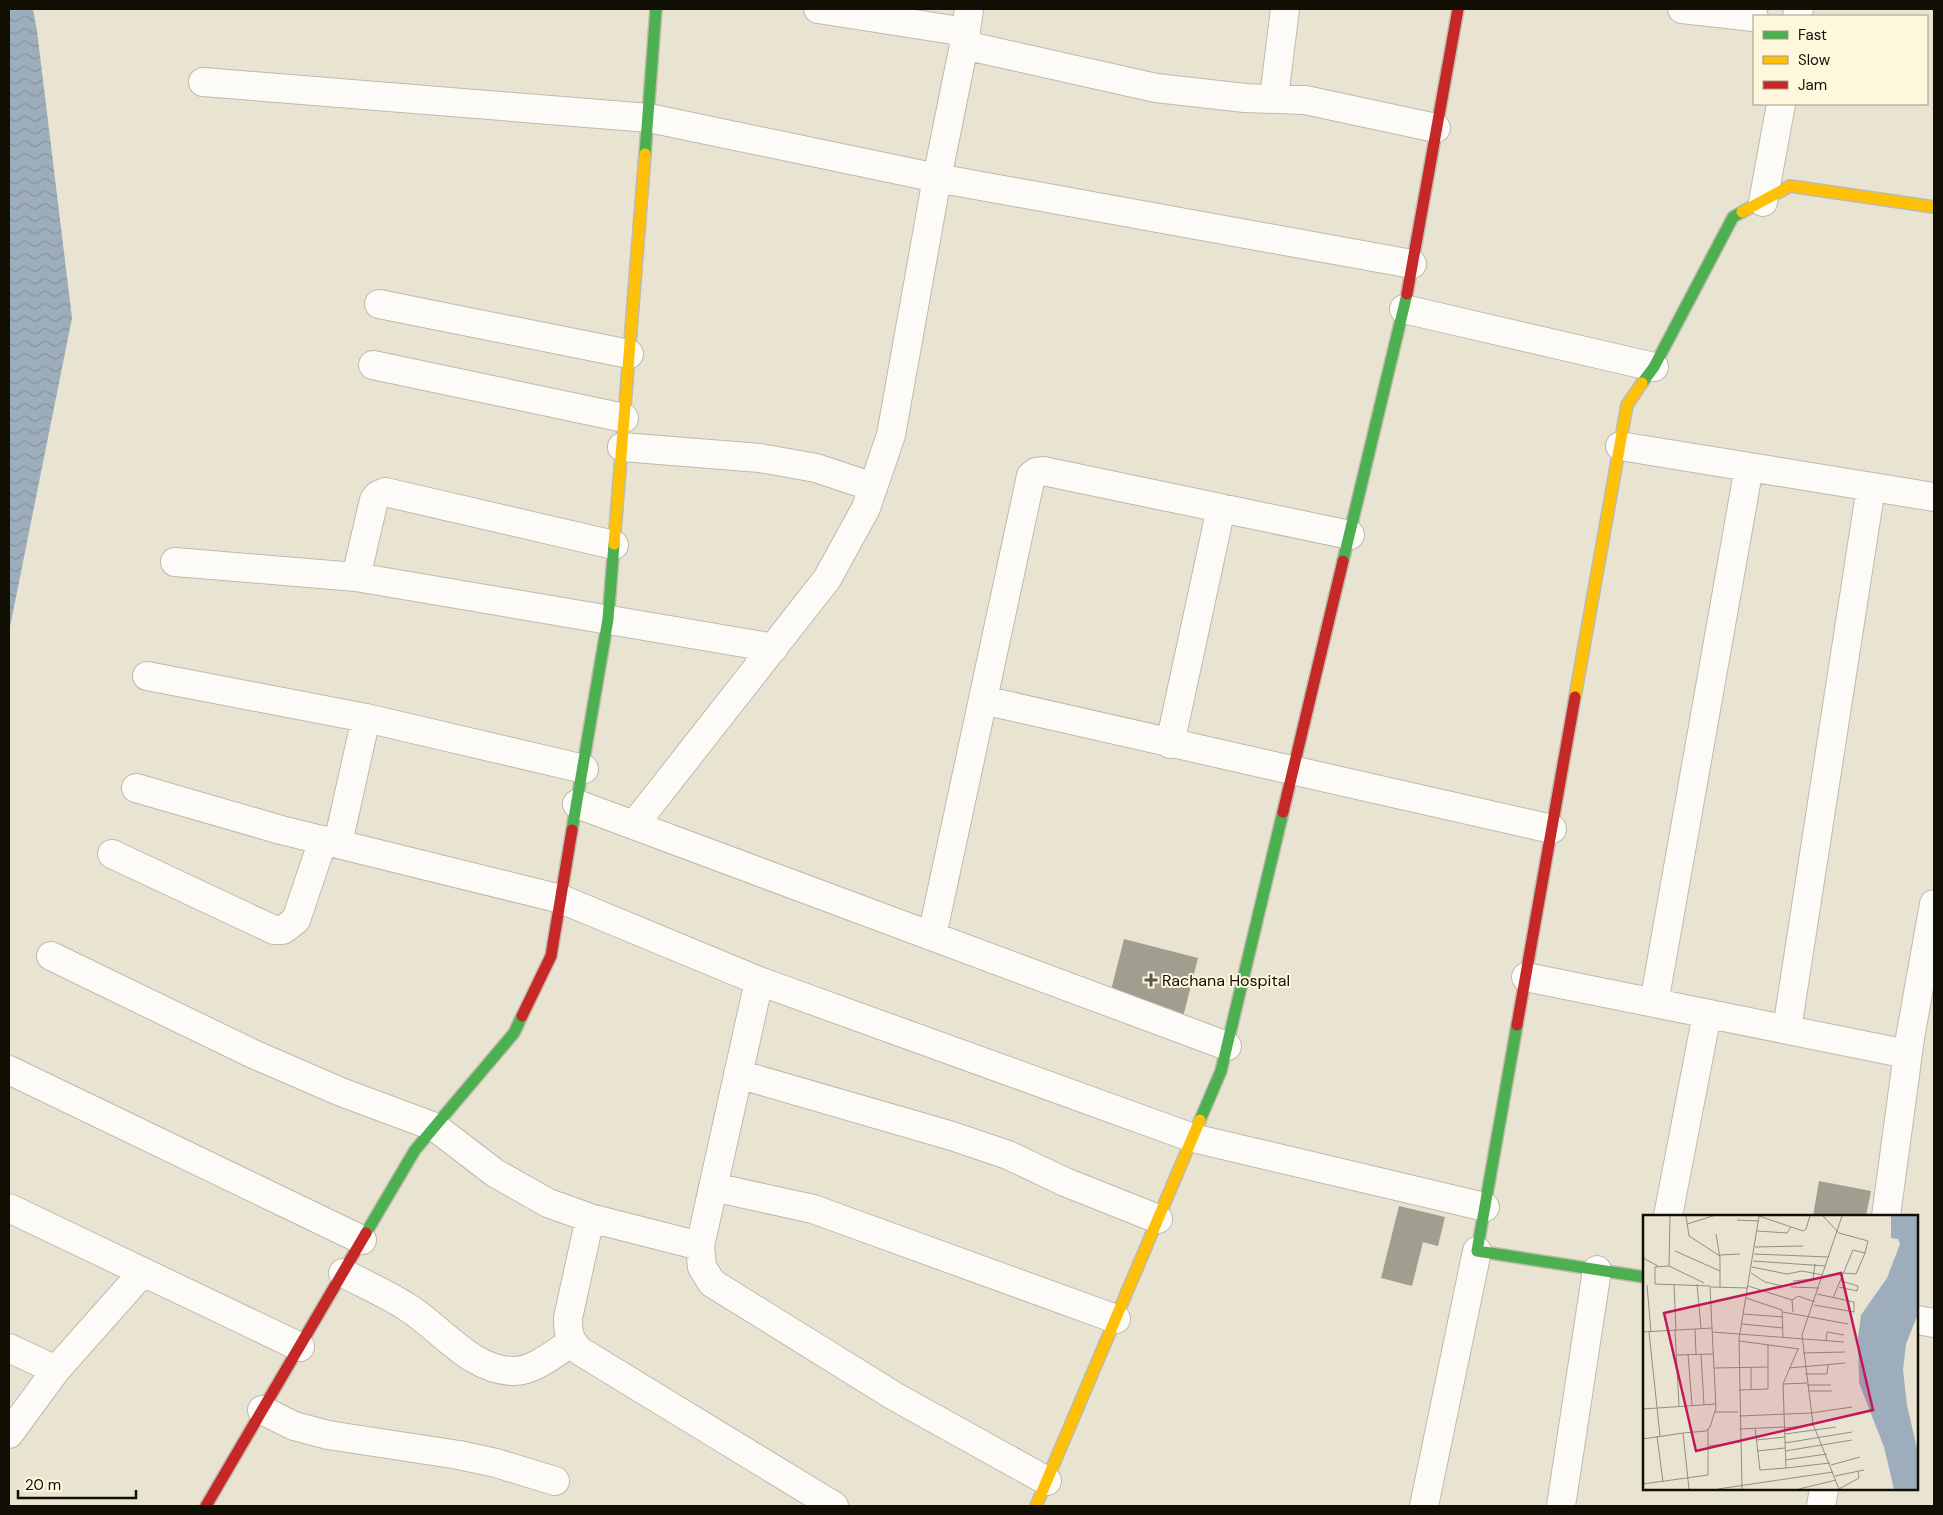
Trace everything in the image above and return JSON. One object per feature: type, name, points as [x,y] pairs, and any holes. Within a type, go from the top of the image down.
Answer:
[{"type":"street","points":[[206,1506],[415,1150],[514,1033],[551,956],[608,619],[649,118],[656,9]]},
{"type":"street","points":[[818,9],[967,29],[1156,88],[1245,98],[1305,100],[1436,128]]},
{"type":"street","points":[[1274,98],[1285,9]]},
{"type":"street","points":[[1036,1506],[1221,1071],[1404,310],[1458,9]]},
{"type":"street","points":[[1682,9],[1753,17]]},
{"type":"street","points":[[634,825],[827,579],[866,508],[891,435],[937,178],[967,29]]},
{"type":"street","points":[[202,82],[649,118],[937,178],[1412,264]]},
{"type":"street","points":[[1763,202],[1781,105]]},
{"type":"street","points":[[1424,1506],[1477,1251],[1627,404],[1654,367],[1733,217],[1790,186],[1934,207]]},
{"type":"street","points":[[380,304],[630,354]]},
{"type":"street","points":[[1404,310],[1654,367]]},
{"type":"street","points":[[374,366],[624,418]]},
{"type":"street","points":[[1620,446],[1934,498]]},
{"type":"street","points":[[622,447],[760,458],[816,468],[873,488]]},
{"type":"street","points":[[1654,1003],[1749,467]]},
{"type":"street","points":[[932,936],[1031,476],[1036,472],[1043,471],[1350,535]]},
{"type":"street","points":[[1787,1029],[1871,487]]},
{"type":"street","points":[[356,577],[374,500],[378,495],[385,492],[614,545]]},
{"type":"street","points":[[1170,744],[1221,508]]},
{"type":"street","points":[[175,562],[356,577],[774,648]]},
{"type":"street","points":[[147,676],[366,718],[584,769]]},
{"type":"street","points":[[983,700],[1170,744],[1552,829]]},
{"type":"street","points":[[112,854],[274,930],[283,930],[296,920],[330,842],[366,718]]},
{"type":"street","points":[[136,788],[281,830],[561,899],[759,981],[1193,1138],[1485,1207]]},
{"type":"street","points":[[578,804],[1227,1046]]},
{"type":"street","points":[[1886,1215],[1907,1054],[1934,904]]},
{"type":"street","points":[[51,956],[260,1057],[341,1092],[435,1127],[495,1173],[548,1202],[590,1218],[700,1246]]},
{"type":"street","points":[[1526,977],[1907,1054]]},
{"type":"street","points":[[759,981],[700,1246],[702,1267],[712,1283],[894,1396],[1046,1481]]},
{"type":"street","points":[[1668,1215],[1707,1014]]},
{"type":"street","points":[[9,1070],[362,1240]]},
{"type":"street","points":[[738,1074],[952,1136],[1008,1155],[1065,1182],[1158,1219]]},
{"type":"street","points":[[713,1187],[813,1209],[1116,1319]]},
{"type":"street","points":[[9,1208],[300,1347]]},
{"type":"street","points":[[590,1218],[568,1318],[568,1334],[572,1342],[580,1350],[666,1405],[834,1506]]},
{"type":"street","points":[[1477,1251],[1643,1277]]},
{"type":"street","points":[[1561,1506],[1597,1270]]},
{"type":"street","points":[[11,1426],[56,1370],[143,1272]]},
{"type":"street","points":[[343,1273],[406,1306],[480,1363],[499,1370],[516,1371],[534,1365],[572,1342]]},
{"type":"street","points":[[1918,1320],[1934,1323]]},
{"type":"street","points":[[9,1348],[56,1370]]},
{"type":"street","points":[[262,1410],[294,1426],[328,1435],[459,1455],[496,1463],[555,1481]]},
{"type":"street","points":[[1821,1506],[1824,1490]]},
{"type":"water","points":[[9,9],[33,9],[72,318],[9,632]]},
{"type":"building","points":[[1124,939],[1198,958],[1183,1017],[1109,998]]},
{"type":"building","points":[[1819,1181],[1871,1191],[1866,1215],[1813,1215]]},
{"type":"building","points":[[1399,1206],[1445,1217],[1438,1246],[1423,1242],[1412,1286],[1381,1278]]},
{"type":"traffic: fast","points":[[645,154],[656,9]]},
{"type":"traffic: fast","points":[[1642,383],[1654,367],[1733,217],[1742,212]]},
{"type":"traffic: fast","points":[[1343,561],[1407,294]]},
{"type":"traffic: fast","points":[[572,830],[608,619],[614,544]]},
{"type":"traffic: fast","points":[[1200,1120],[1221,1071],[1283,812]]},
{"type":"traffic: fast","points":[[366,1233],[415,1150],[514,1033],[522,1016]]},
{"type":"traffic: fast","points":[[1517,1025],[1477,1251],[1643,1277]]},
{"type":"traffic: slow","points":[[614,544],[645,154]]},
{"type":"traffic: slow","points":[[1742,212],[1790,186],[1934,207]]},
{"type":"traffic: slow","points":[[1575,697],[1627,405],[1642,383]]},
{"type":"traffic: slow","points":[[1036,1506],[1200,1120]]},
{"type":"traffic: jam","points":[[1407,294],[1458,9]]},
{"type":"traffic: jam","points":[[1283,812],[1343,561]]},
{"type":"traffic: jam","points":[[1517,1025],[1575,697]]},
{"type":"traffic: jam","points":[[522,1016],[551,956],[572,830]]},
{"type":"traffic: jam","points":[[206,1506],[366,1233]]},
{"type":"place","name":"Rachana Hospital","points":[[1151,980]]}]
